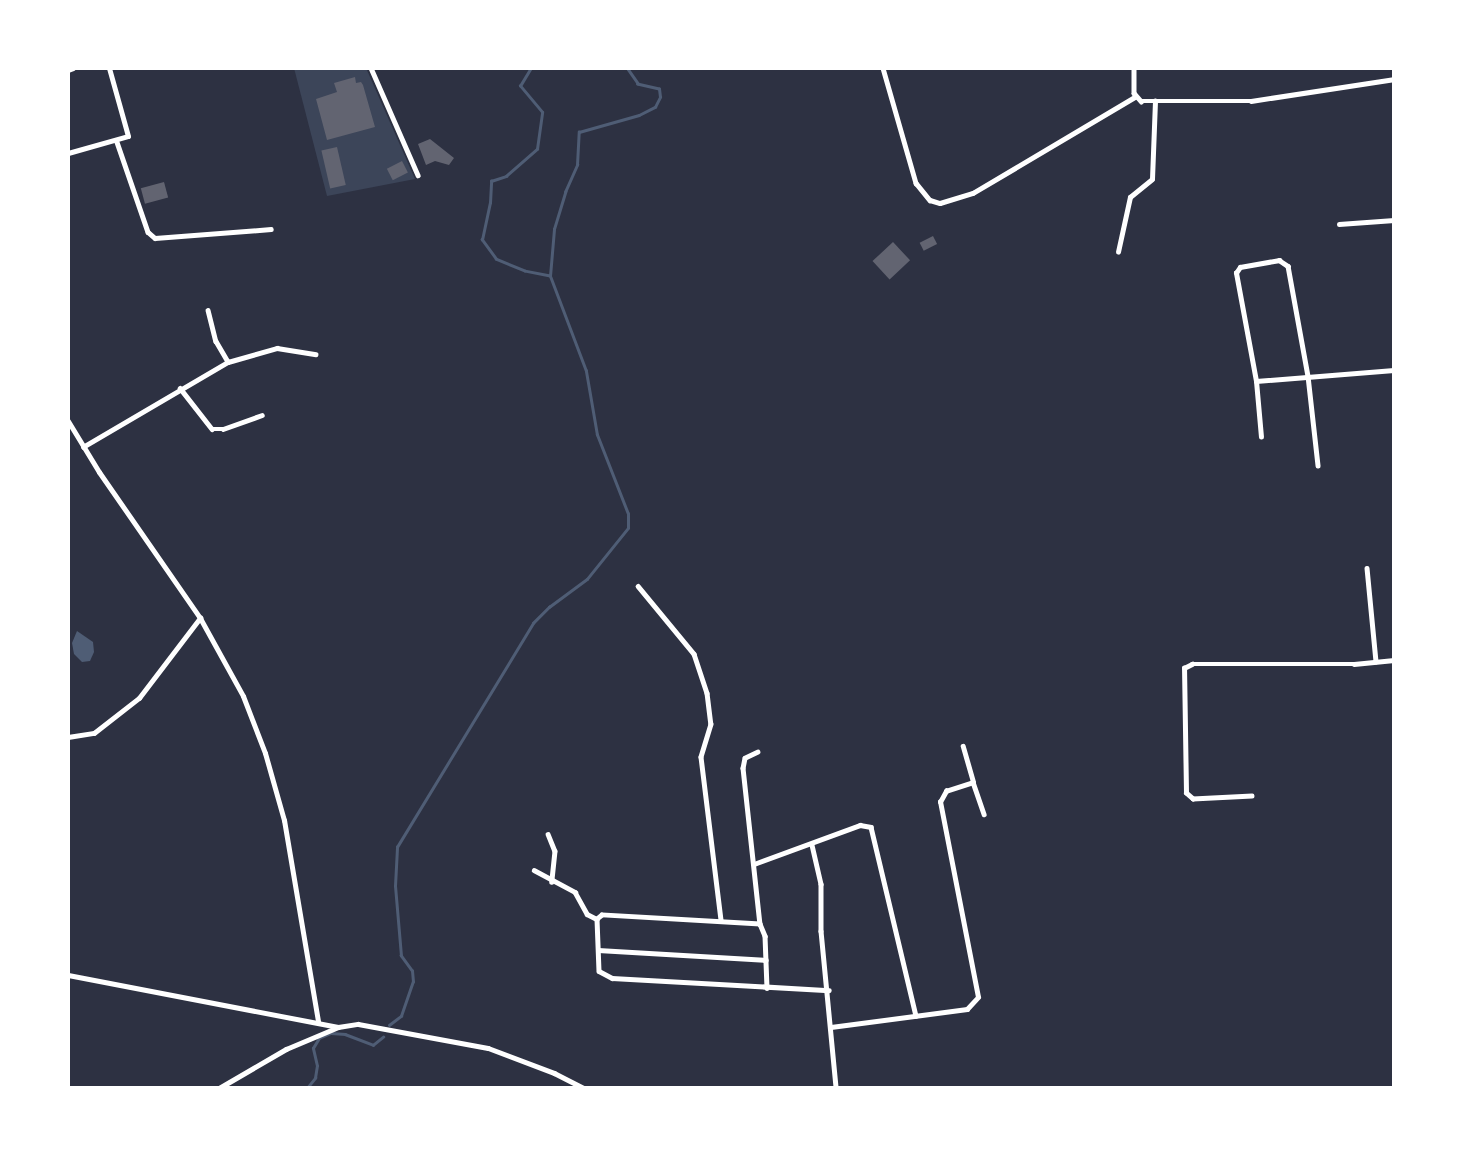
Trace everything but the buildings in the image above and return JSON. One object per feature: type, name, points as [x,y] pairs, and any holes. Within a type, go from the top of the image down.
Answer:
[{"type":"street","points":[[68,153],[126,139],[128,132],[109,68]]},
{"type":"street","points":[[371,68],[418,175]]},
{"type":"street","points":[[883,68],[916,183],[930,200],[940,203],[973,193],[1135,97]]},
{"type":"street","points":[[1134,68],[1135,97]]},
{"type":"street","points":[[1135,97],[1141,101],[1251,101],[1394,79]]},
{"type":"street","points":[[1118,252],[1130,197],[1152,179],[1155,101]]},
{"type":"street","points":[[117,142],[148,232],[155,238],[271,229]]},
{"type":"street","points":[[1339,224],[1394,220]]},
{"type":"street","points":[[1261,437],[1256,381],[1237,271],[1240,267],[1279,260],[1288,266],[1308,376],[1318,465]]},
{"type":"street","points":[[208,310],[216,341],[228,362]]},
{"type":"street","points":[[83,447],[228,362],[277,348],[316,354]]},
{"type":"street","points":[[1256,381],[1394,370]]},
{"type":"street","points":[[180,388],[212,429],[223,429],[262,415]]},
{"type":"street","points":[[68,421],[200,618],[243,696],[277,789],[318,1022]]},
{"type":"street","points":[[1367,568],[1376,662]]},
{"type":"street","points":[[638,586],[694,654],[702,674],[712,724],[701,757],[721,921]]},
{"type":"street","points":[[68,737],[94,733],[139,698],[200,618]]},
{"type":"street","points":[[1252,796],[1193,799],[1186,793],[1184,668],[1192,664],[1394,660]]},
{"type":"street","points":[[963,746],[984,814]]},
{"type":"street","points":[[758,752],[745,758],[743,768],[760,923],[765,936],[767,988]]},
{"type":"street","points":[[831,1027],[967,1009],[978,997],[940,802],[946,791],[974,782]]},
{"type":"street","points":[[754,864],[812,845],[860,825],[868,825],[874,831],[916,1016]]},
{"type":"street","points":[[548,834],[555,851],[553,883]]},
{"type":"street","points":[[812,845],[821,884],[821,931],[829,990],[836,1088]]},
{"type":"street","points":[[534,870],[553,883],[575,892],[587,914],[597,919]]},
{"type":"street","points":[[597,919],[605,914],[760,923]]},
{"type":"street","points":[[597,919],[599,971],[604,976],[829,990]]},
{"type":"street","points":[[598,950],[766,960]]},
{"type":"street","points":[[68,975],[338,1027]]},
{"type":"street","points":[[219,1088],[286,1049],[338,1027],[358,1024],[488,1048],[554,1073],[583,1088]]},
{"type":"shaded area","points":[[294,68],[366,68],[415,179],[327,196]]},
{"type":"shaded area","points":[[77,631],[93,642],[94,652],[90,661],[82,662],[74,654],[72,643]]},
{"type":"waterway","points":[[389,1025],[401,1016],[413,982],[412,971],[401,956],[395,886],[397,847],[533,623],[549,607],[587,579],[628,528],[628,514],[597,435],[586,371],[550,276],[525,271],[496,259],[482,240],[490,203],[491,181],[506,176],[537,149],[542,112],[520,86],[531,68]]},
{"type":"waterway","points":[[550,276],[554,229],[565,192],[577,165],[579,132],[639,115],[655,107],[660,97],[659,89],[638,84],[627,68]]},
{"type":"waterway","points":[[307,1088],[315,1078],[317,1066],[313,1048],[319,1038],[331,1033],[345,1034],[373,1045],[383,1037]]}]
